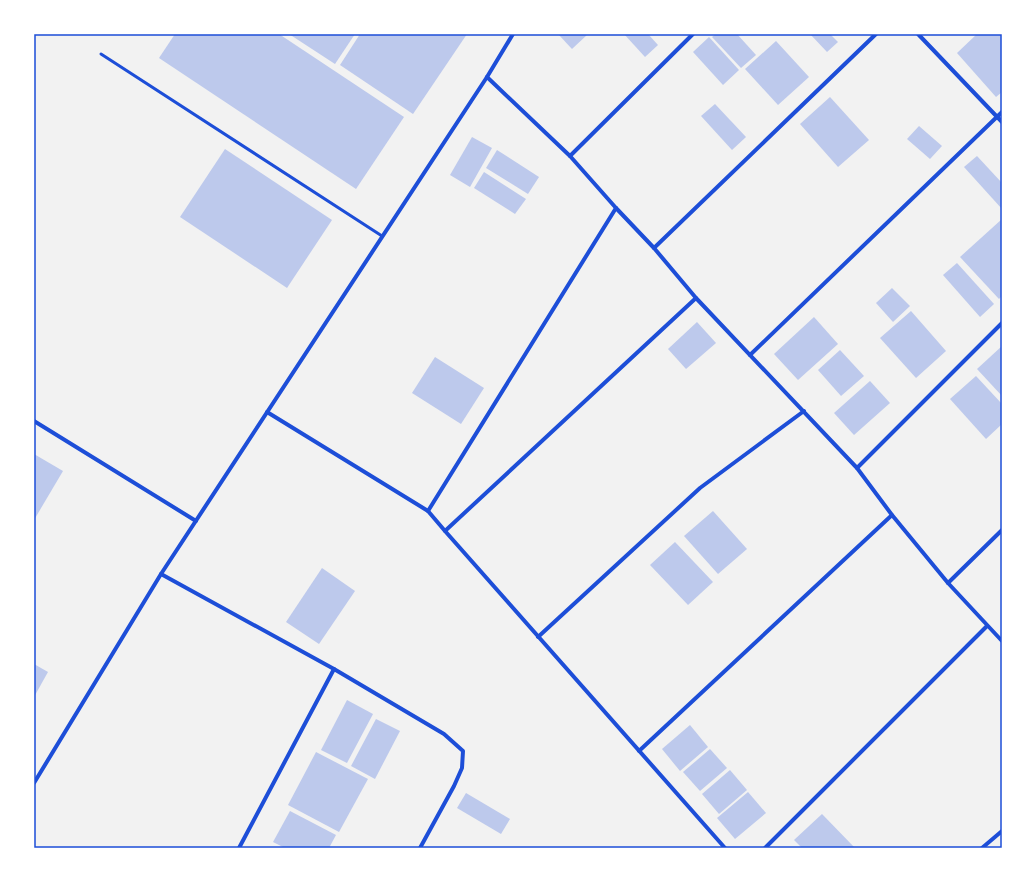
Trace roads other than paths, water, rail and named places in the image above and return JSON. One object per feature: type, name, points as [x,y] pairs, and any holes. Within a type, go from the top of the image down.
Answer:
[{"type":"street","points":[[34,783],[161,574],[487,77],[513,34]]},
{"type":"street","points":[[570,156],[693,34]]},
{"type":"street","points":[[654,248],[876,34]]},
{"type":"street","points":[[918,34],[1002,122]]},
{"type":"street","points":[[487,77],[570,156],[654,248],[696,298],[857,468],[892,515],[948,583],[1002,641]]},
{"type":"street","points":[[750,355],[1002,112]]},
{"type":"street","points":[[428,512],[616,208]]},
{"type":"street","points":[[444,532],[696,298]]},
{"type":"street","points":[[857,468],[1002,323]]},
{"type":"street","points":[[538,637],[700,488],[804,411]]},
{"type":"street","points":[[267,412],[428,512],[444,532],[725,848]]},
{"type":"street","points":[[34,420],[196,521]]},
{"type":"street","points":[[639,751],[892,515]]},
{"type":"street","points":[[948,583],[1002,530]]},
{"type":"street","points":[[161,574],[334,669],[444,734],[463,751],[462,768],[454,786],[420,848]]},
{"type":"street","points":[[765,848],[987,626]]},
{"type":"street","points":[[239,848],[334,669]]},
{"type":"street","points":[[982,848],[1002,831]]},
{"type":"lane","points":[[101,54],[382,236]]}]
